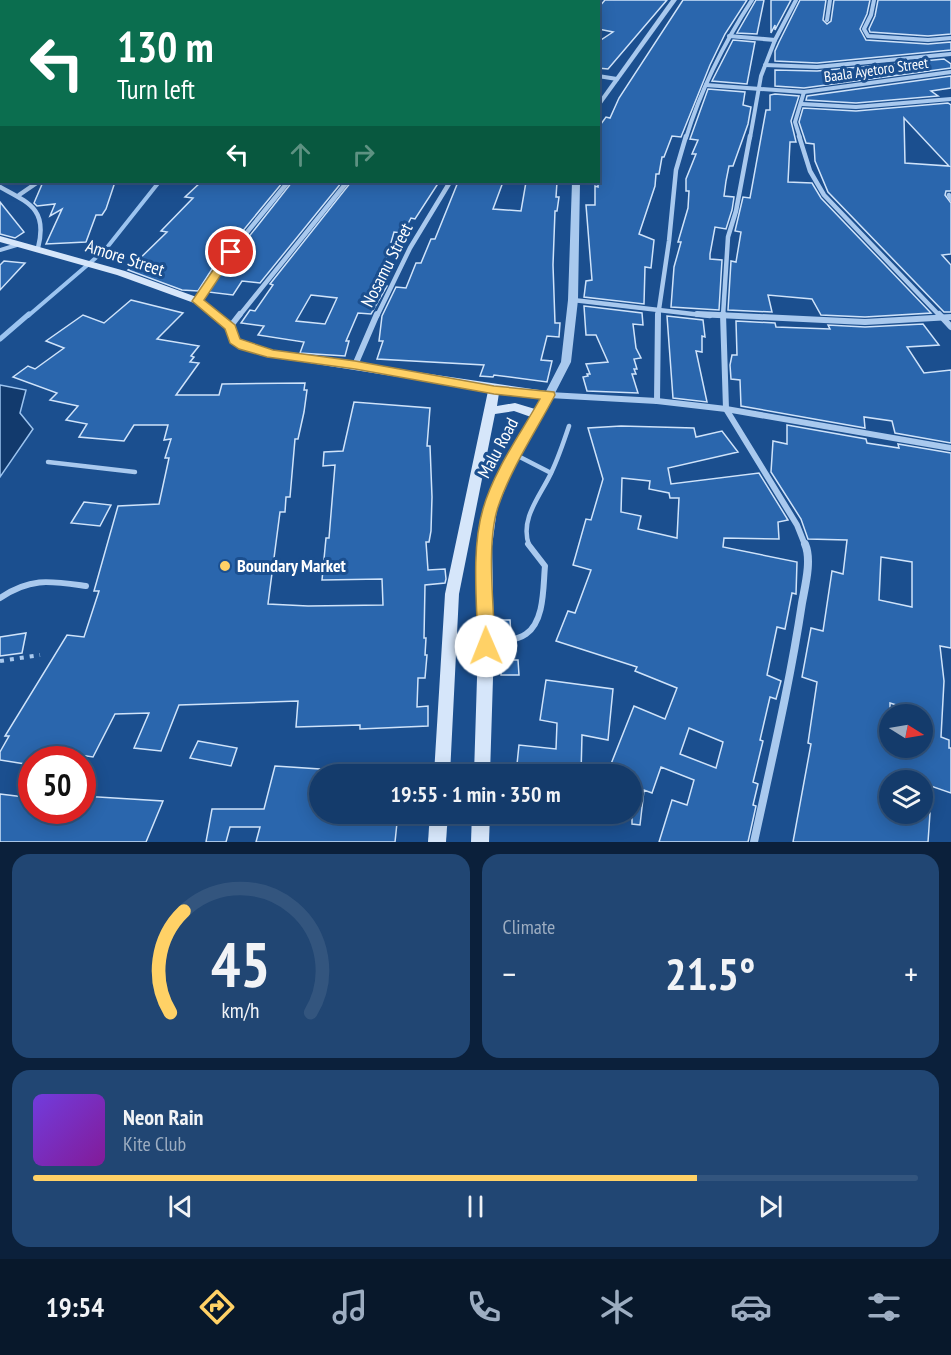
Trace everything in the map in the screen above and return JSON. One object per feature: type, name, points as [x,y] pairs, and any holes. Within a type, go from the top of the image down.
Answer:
[{"type":"main road","name":"Amore Street","points":[[0,239],[121,273],[198,301],[230,327],[235,341],[272,354],[355,365],[494,390],[551,391]]},
{"type":"main road","name":"Malu Road","points":[[443,764],[452,594],[494,390]]},
{"type":"main road","name":"Malu Road","points":[[482,764],[486,646],[485,546],[490,509],[551,391]]},
{"type":"main road","points":[[489,411],[515,407],[539,415]]},
{"type":"main road","points":[[437,842],[438,824]]},
{"type":"main road","points":[[480,842],[481,824]]},
{"type":"street","points":[[600,104],[674,0]]},
{"type":"street","points":[[657,401],[658,309],[669,241],[676,170],[691,122],[706,85],[729,36],[752,0]]},
{"type":"street","points":[[754,842],[796,643],[807,576],[807,549],[797,525],[726,409],[723,317],[728,237],[761,76],[775,40],[796,0]]},
{"type":"street","points":[[827,20],[830,0]]},
{"type":"street","points":[[874,0],[871,15],[864,29],[868,36],[928,40],[951,38]]},
{"type":"street","points":[[729,36],[775,40]]},
{"type":"street","points":[[765,65],[817,67],[951,54]]},
{"type":"street","name":"Baala Ayetoro Street","points":[[706,85],[804,92],[951,72]]},
{"type":"street","points":[[600,76],[617,79]]},
{"type":"street","points":[[804,92],[795,122],[810,171],[824,195],[951,327]]},
{"type":"street","points":[[802,104],[856,106],[951,98]]},
{"type":"street","points":[[20,195],[37,183]]},
{"type":"street","points":[[198,301],[217,269],[287,183]]},
{"type":"street","points":[[230,327],[346,183]]},
{"type":"street","name":"Nosamu Street","points":[[355,365],[380,306],[410,248],[449,183]]},
{"type":"street","points":[[576,183],[573,300],[566,362],[551,391],[726,409],[951,448]]},
{"type":"street","points":[[0,187],[20,195],[38,212],[43,233],[38,248]]},
{"type":"street","points":[[573,300],[723,317],[865,322],[951,317]]},
{"type":"lane","points":[[0,250],[20,244]]},
{"type":"lane","points":[[486,646],[527,634],[534,625],[542,601],[545,566],[530,549],[526,538],[527,524],[536,500],[551,473],[569,426]]},
{"type":"lane","points":[[516,455],[551,473]]},
{"type":"lane","points":[[48,462],[135,472]]},
{"type":"lane","points":[[0,598],[17,585],[31,581],[86,586]]},
{"type":"path","points":[[0,661],[40,654]]},
{"type":"water","points":[[0,385],[26,390],[20,413],[33,429],[0,477]]},
{"type":"building","points":[[605,0],[667,0],[608,69],[600,68],[600,41],[613,32],[600,29],[600,6]]},
{"type":"building","points":[[683,0],[747,0],[725,34],[710,65],[681,137],[672,136],[664,157],[662,157],[659,174],[656,174],[655,186],[639,234],[654,240],[651,268],[645,267],[644,304],[584,297],[586,281],[592,280],[586,205],[595,205],[595,186],[598,187],[600,183],[600,125],[606,117],[610,118],[619,98]]},
{"type":"building","points":[[756,0],[764,0],[757,34],[737,33]]},
{"type":"building","points":[[771,0],[791,0],[775,30],[775,25],[771,33]]},
{"type":"building","points":[[800,0],[826,0],[823,20],[827,24],[831,21],[834,0],[870,0],[860,29],[866,40],[928,44],[951,42],[951,50],[817,63],[775,61],[775,51]]},
{"type":"building","points":[[878,0],[951,0],[951,34],[928,36],[870,32]]},
{"type":"building","points":[[733,40],[755,42],[747,84],[712,81]]},
{"type":"building","points":[[944,59],[951,64],[951,68],[804,88],[775,86],[775,70],[817,71]]},
{"type":"building","points":[[951,76],[951,88],[931,91],[938,96],[856,103],[806,100],[807,96]]},
{"type":"building","points":[[708,89],[745,92],[743,105],[751,107],[748,124],[733,166],[729,166],[726,181],[724,196],[734,197],[732,210],[726,229],[715,227],[710,254],[710,259],[722,260],[719,310],[671,307],[674,267],[681,242],[678,242],[688,208],[689,191],[686,191],[686,179],[696,154],[692,154],[698,140],[690,139]]},
{"type":"building","points":[[770,95],[799,96],[791,121],[796,142],[790,142],[788,182],[812,183],[821,198],[931,313],[865,317],[821,315],[812,299],[768,295],[772,312],[728,310],[731,261],[736,262],[741,232],[735,231],[743,197],[750,198],[766,110],[770,110]]},
{"type":"building","points":[[948,103],[951,105],[951,191],[946,191],[945,195],[951,203],[951,254],[942,255],[951,265],[951,312],[944,312],[828,192],[815,161],[814,144],[806,143],[799,122],[803,108],[856,111]],"holes":[[[904,118],[949,166],[905,163]]]},
{"type":"building","points":[[43,183],[115,183],[106,209],[102,215],[96,215],[86,242],[46,244],[62,209],[50,216],[55,204],[37,206],[34,203]]},
{"type":"building","points":[[200,183],[282,183],[214,266],[198,291],[182,290],[128,270],[167,232],[161,231],[193,198],[185,197]]},
{"type":"building","points":[[291,183],[341,183],[260,283],[242,281],[233,295],[208,292],[221,272]]},
{"type":"building","points":[[350,183],[438,183],[415,219],[411,218],[403,233],[394,232],[379,285],[387,286],[371,314],[358,313],[346,341],[349,341],[345,356],[300,353],[304,342],[258,335],[264,326],[241,323],[250,310],[255,311],[273,285],[270,284]],"holes":[[[311,295],[337,298],[325,324],[296,321]]]},
{"type":"building","points":[[458,183],[503,183],[493,209],[521,211],[526,183],[557,183],[556,197],[559,197],[557,211],[555,211],[553,265],[555,323],[560,323],[559,337],[547,336],[541,360],[552,361],[547,382],[494,375],[493,377],[480,376],[484,365],[377,359],[383,341],[379,341],[382,316],[396,287],[406,288],[416,263],[421,263],[431,239],[435,239]]},
{"type":"building","points":[[0,202],[24,232],[15,238],[0,234]]},
{"type":"building","points":[[4,261],[25,263],[0,290],[0,265]]},
{"type":"building","points":[[131,300],[183,313],[157,339],[199,346],[191,356],[194,357],[190,362],[199,363],[176,395],[219,395],[222,384],[305,383],[304,390],[307,390],[298,439],[295,439],[290,497],[286,497],[285,512],[280,512],[268,604],[383,605],[382,579],[322,580],[326,538],[329,538],[335,465],[323,466],[324,452],[343,451],[354,402],[430,408],[427,446],[430,446],[432,497],[431,531],[429,542],[426,542],[428,570],[445,569],[446,579],[445,583],[425,585],[424,638],[426,638],[425,655],[427,655],[425,678],[418,678],[417,707],[428,706],[428,726],[360,729],[360,725],[296,727],[298,701],[179,705],[161,751],[134,748],[149,713],[115,714],[96,751],[96,746],[18,746],[18,763],[0,760],[0,752],[9,736],[5,736],[67,635],[84,637],[99,591],[94,591],[118,506],[159,504],[169,458],[165,458],[171,439],[164,440],[168,425],[134,425],[124,441],[79,437],[87,424],[66,420],[78,406],[50,400],[57,393],[13,377],[28,366],[35,369],[64,348],[46,341],[83,315],[104,323]]},
{"type":"building","points":[[584,306],[642,313],[643,325],[633,324],[636,348],[641,358],[634,359],[637,369],[634,369],[636,374],[632,374],[638,393],[587,391],[583,377],[590,374],[586,364],[608,362],[596,335],[586,335]]},
{"type":"building","points":[[667,316],[703,320],[705,337],[702,336],[702,352],[696,351],[707,402],[673,398]]},
{"type":"building","points":[[736,321],[775,323],[776,327],[830,329],[828,325],[865,327],[923,324],[939,345],[907,347],[924,373],[951,370],[951,443],[895,433],[892,421],[864,417],[865,428],[741,406],[740,380],[731,379],[730,365],[732,355],[737,355]]},
{"type":"building","points":[[787,425],[866,439],[867,443],[899,448],[898,444],[951,453],[951,648],[940,646],[944,681],[941,737],[949,740],[949,748],[951,748],[951,793],[933,787],[933,770],[879,770],[879,824],[929,824],[928,842],[793,842],[811,744],[808,743],[817,682],[802,677],[811,628],[823,631],[832,571],[843,574],[847,540],[808,539],[801,519],[771,472],[773,441],[787,444]],"holes":[[[881,557],[912,562],[912,607],[879,600]]]},
{"type":"building","points":[[621,426],[694,428],[696,437],[722,431],[738,452],[668,468],[671,484],[759,473],[788,520],[778,522],[779,539],[724,538],[723,547],[797,562],[796,594],[792,593],[785,629],[777,627],[767,675],[781,681],[776,699],[770,697],[760,740],[763,741],[753,782],[758,784],[753,805],[756,806],[748,842],[659,842],[672,800],[687,805],[694,780],[661,767],[652,793],[644,790],[642,808],[642,764],[611,764],[634,706],[665,719],[677,688],[635,671],[637,667],[556,641],[568,611],[575,613],[591,570],[573,565],[586,519],[591,520],[603,479],[588,428]],"holes":[[[622,478],[650,481],[649,489],[669,493],[670,498],[679,498],[677,538],[638,529],[641,516],[621,512]],[[689,728],[723,742],[716,768],[680,754]]]},
{"type":"building","points":[[84,502],[111,505],[100,526],[71,523]]},
{"type":"building","points":[[497,620],[510,620],[511,634],[497,635]]},
{"type":"building","points":[[26,633],[22,653],[0,656],[0,637]]},
{"type":"building","points":[[501,660],[518,660],[519,675],[501,675]]},
{"type":"building","points":[[546,680],[613,689],[608,740],[582,735],[581,764],[517,764],[519,745],[556,749],[557,723],[540,720]]},
{"type":"building","points":[[198,741],[237,748],[231,766],[190,758]]},
{"type":"building","points":[[275,766],[309,768],[309,824],[397,824],[395,842],[256,842],[260,827],[230,827],[226,842],[206,842],[212,809],[264,809]]},
{"type":"building","points":[[0,794],[18,796],[18,824],[96,824],[96,797],[163,801],[146,842],[0,842]]},
{"type":"waterway","points":[[28,316],[105,250],[158,183]]},
{"type":"waterway","points":[[0,339],[29,314]]},
{"type":"place","name":"Boundary Market","points":[[225,566]]},
{"type":"route","points":[[231,252],[217,269],[198,301],[230,327],[235,341],[244,346],[272,354],[355,365],[494,390],[549,395],[506,472],[490,509],[485,546],[486,646]]}]
